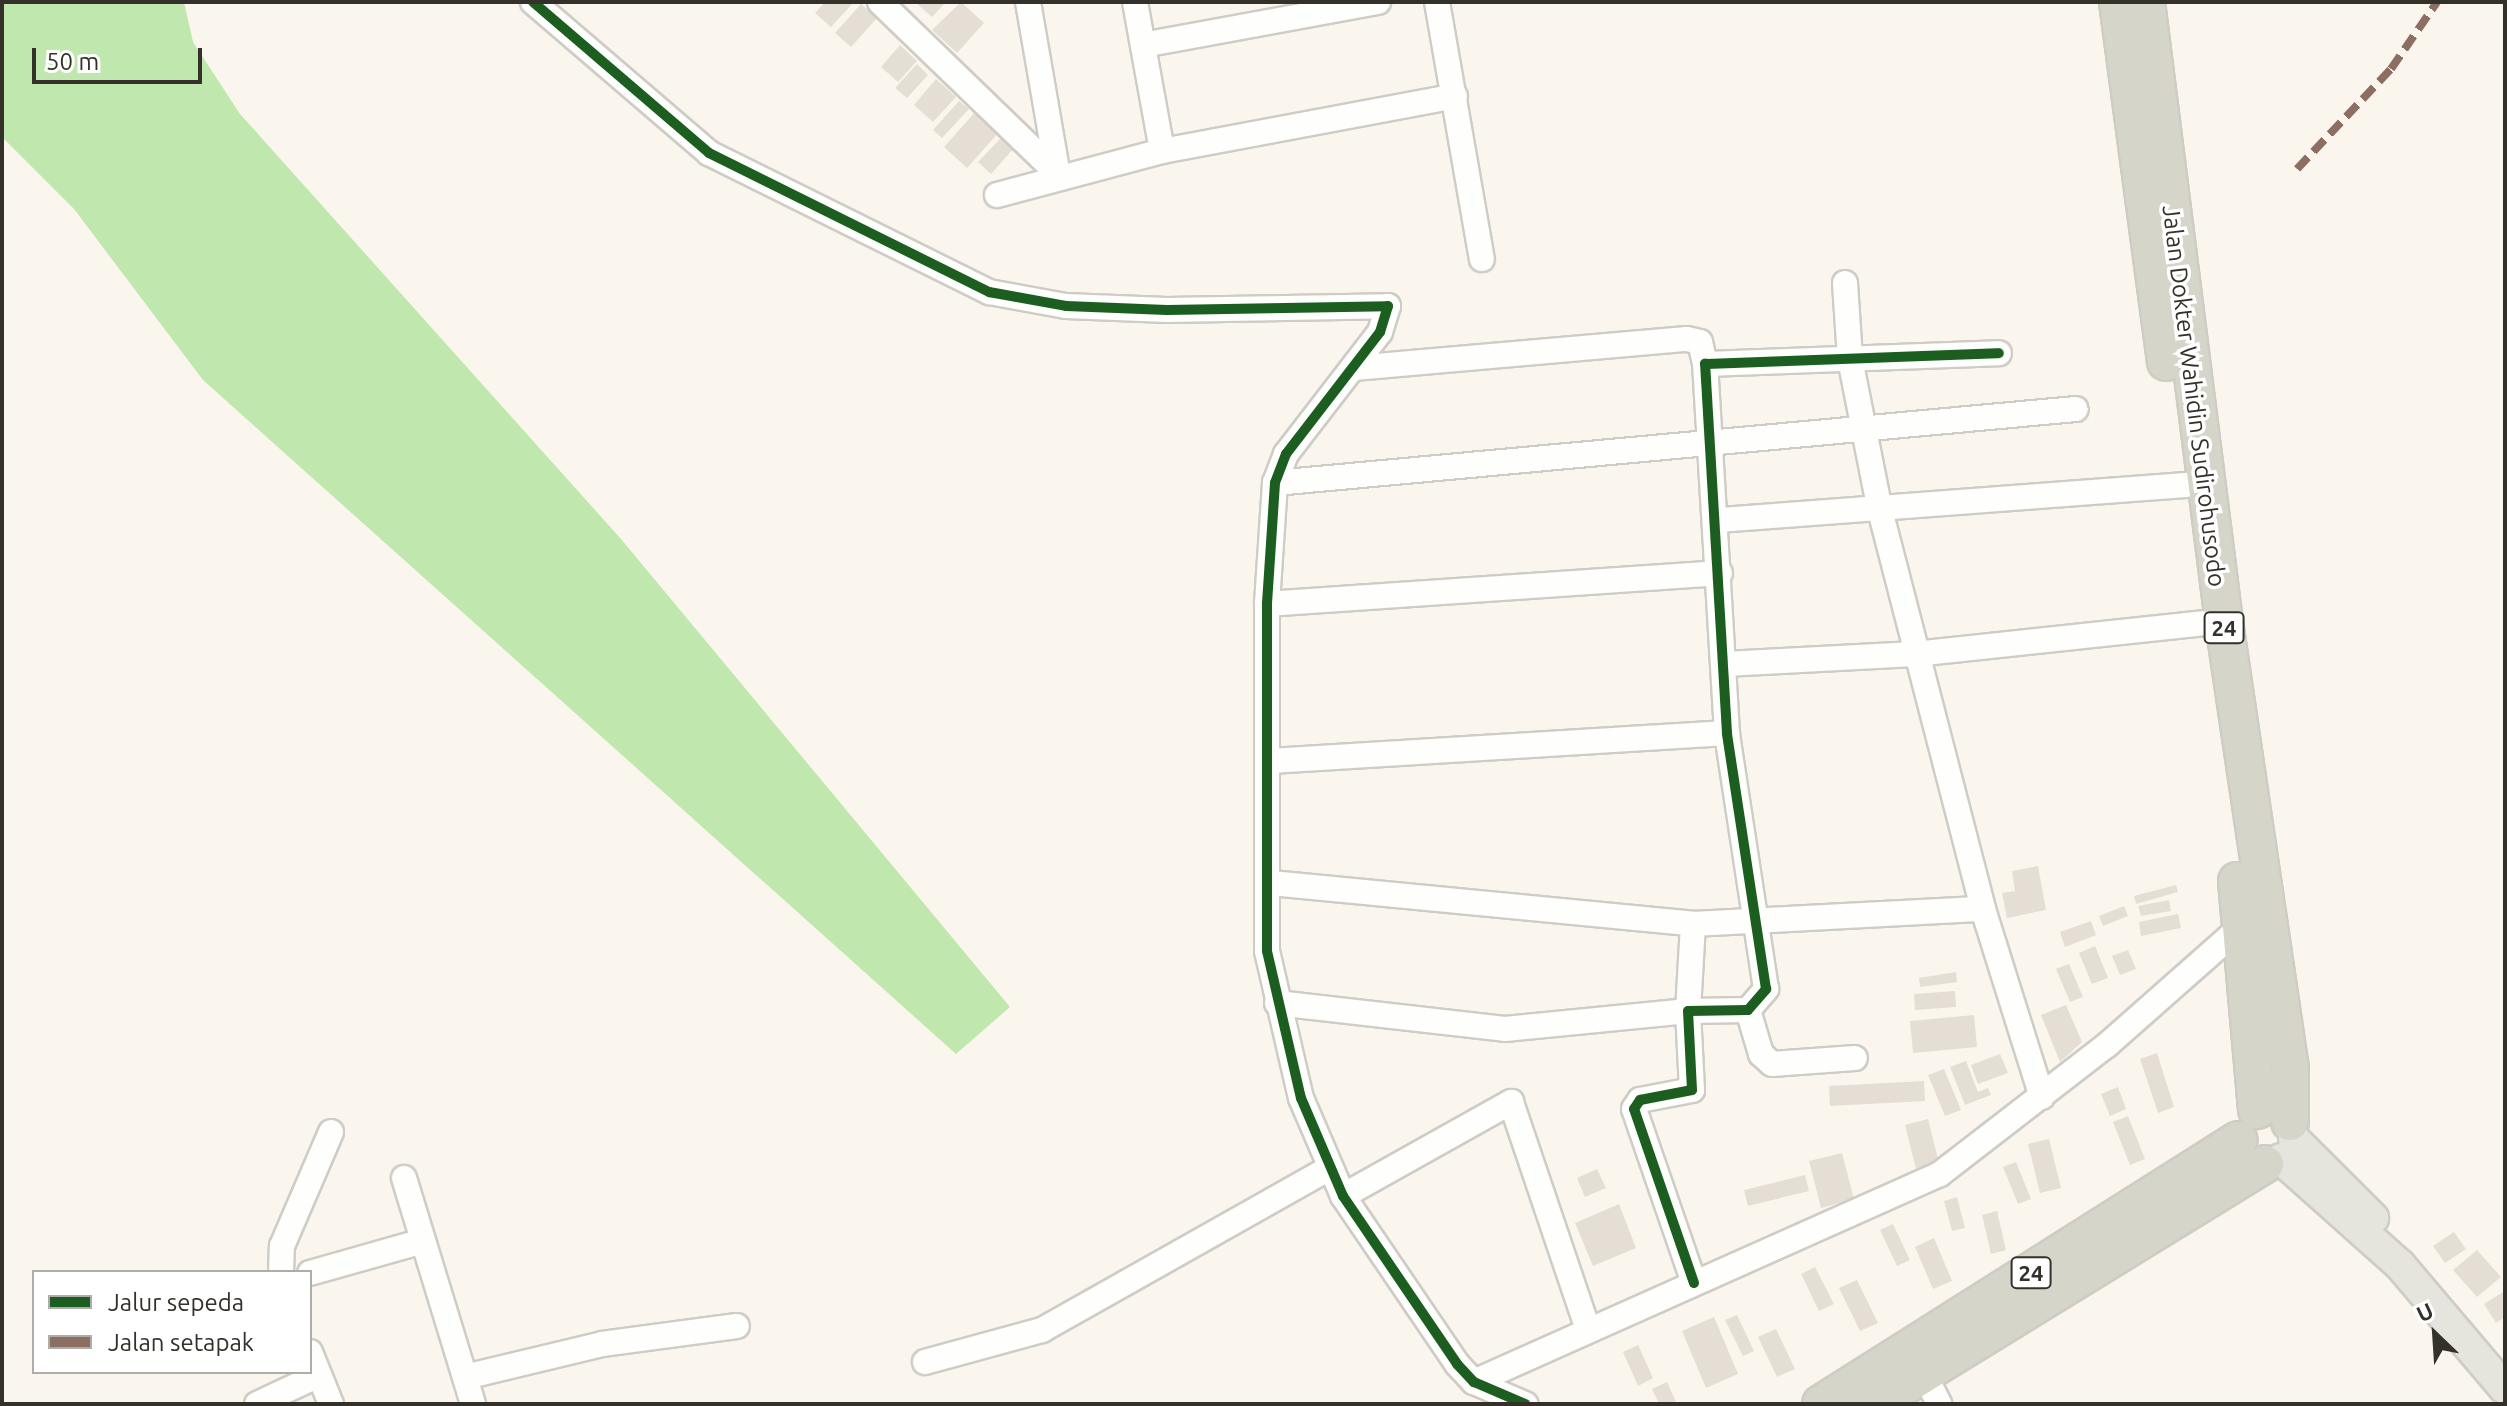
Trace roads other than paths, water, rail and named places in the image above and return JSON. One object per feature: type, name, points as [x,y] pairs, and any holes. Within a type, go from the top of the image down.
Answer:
[{"type":"highway","name":"Jalan Dokter Wahidin Sudirohusodo","points":[[2118,2],[2146,136],[2290,1068],[2271,1139]]},
{"type":"highway","name":"Jalan Dokter Wahidin Sudirohusodo","points":[[2146,2],[2146,136],[2187,485],[2271,1139]]},
{"type":"highway","name":"24","points":[[1875,1404],[1931,1389],[2271,1139]]},
{"type":"highway","name":"24","points":[[1821,1404],[2271,1139]]},
{"type":"main road","points":[[2271,1139],[2365,1205],[2400,1265],[2505,1389]]},
{"type":"street","points":[[533,2],[709,153],[909,257],[989,292],[1066,306],[1388,306],[1380,332],[1286,454],[1275,483],[1267,604],[1271,883],[1267,951],[1277,1003],[1329,1168],[1343,1196],[1474,1382],[1525,1404]]},
{"type":"street","points":[[880,2],[1058,178]]},
{"type":"street","points":[[1028,2],[1058,178]]},
{"type":"street","points":[[1135,2],[1162,151]]},
{"type":"street","points":[[1143,45],[1378,2]]},
{"type":"street","points":[[1437,2],[1482,259]]},
{"type":"street","points":[[997,195],[1162,151],[1455,96]]},
{"type":"street","points":[[1845,283],[1850,359],[1880,510],[1983,909],[2042,1097]]},
{"type":"street","points":[[1277,1003],[1505,1029],[1688,1011],[1748,1010],[1766,989],[1727,733],[1720,520],[1705,364],[1696,339],[1354,368]]},
{"type":"street","points":[[1705,364],[1999,353]]},
{"type":"street","points":[[1275,483],[1711,439],[2076,409]]},
{"type":"street","points":[[1720,520],[2187,485]]},
{"type":"street","points":[[1267,604],[1720,573]]},
{"type":"street","points":[[1725,664],[1915,654],[2205,623]]},
{"type":"street","points":[[1270,761],[1727,733]]},
{"type":"street","points":[[1271,883],[1693,924],[1983,909]]},
{"type":"street","points":[[1693,924],[1688,1011],[1692,1090],[1640,1100],[1634,1109],[1694,1283]]},
{"type":"street","points":[[1474,1382],[1694,1283],[1899,1196],[2042,1097],[2243,925]]},
{"type":"street","points":[[1748,1010],[1761,1054],[1772,1064],[1855,1058]]},
{"type":"street","points":[[1343,1196],[1511,1102],[1588,1330]]},
{"type":"street","points":[[281,1270],[282,1246],[331,1132]]},
{"type":"street","points":[[925,1362],[1042,1330],[1329,1168]]},
{"type":"street","points":[[404,1178],[473,1404]]},
{"type":"street","points":[[312,1272],[423,1241]]},
{"type":"street","points":[[465,1377],[602,1344],[737,1326]]},
{"type":"street","points":[[312,1357],[331,1404]]},
{"type":"street","points":[[257,1404],[319,1375]]}]
